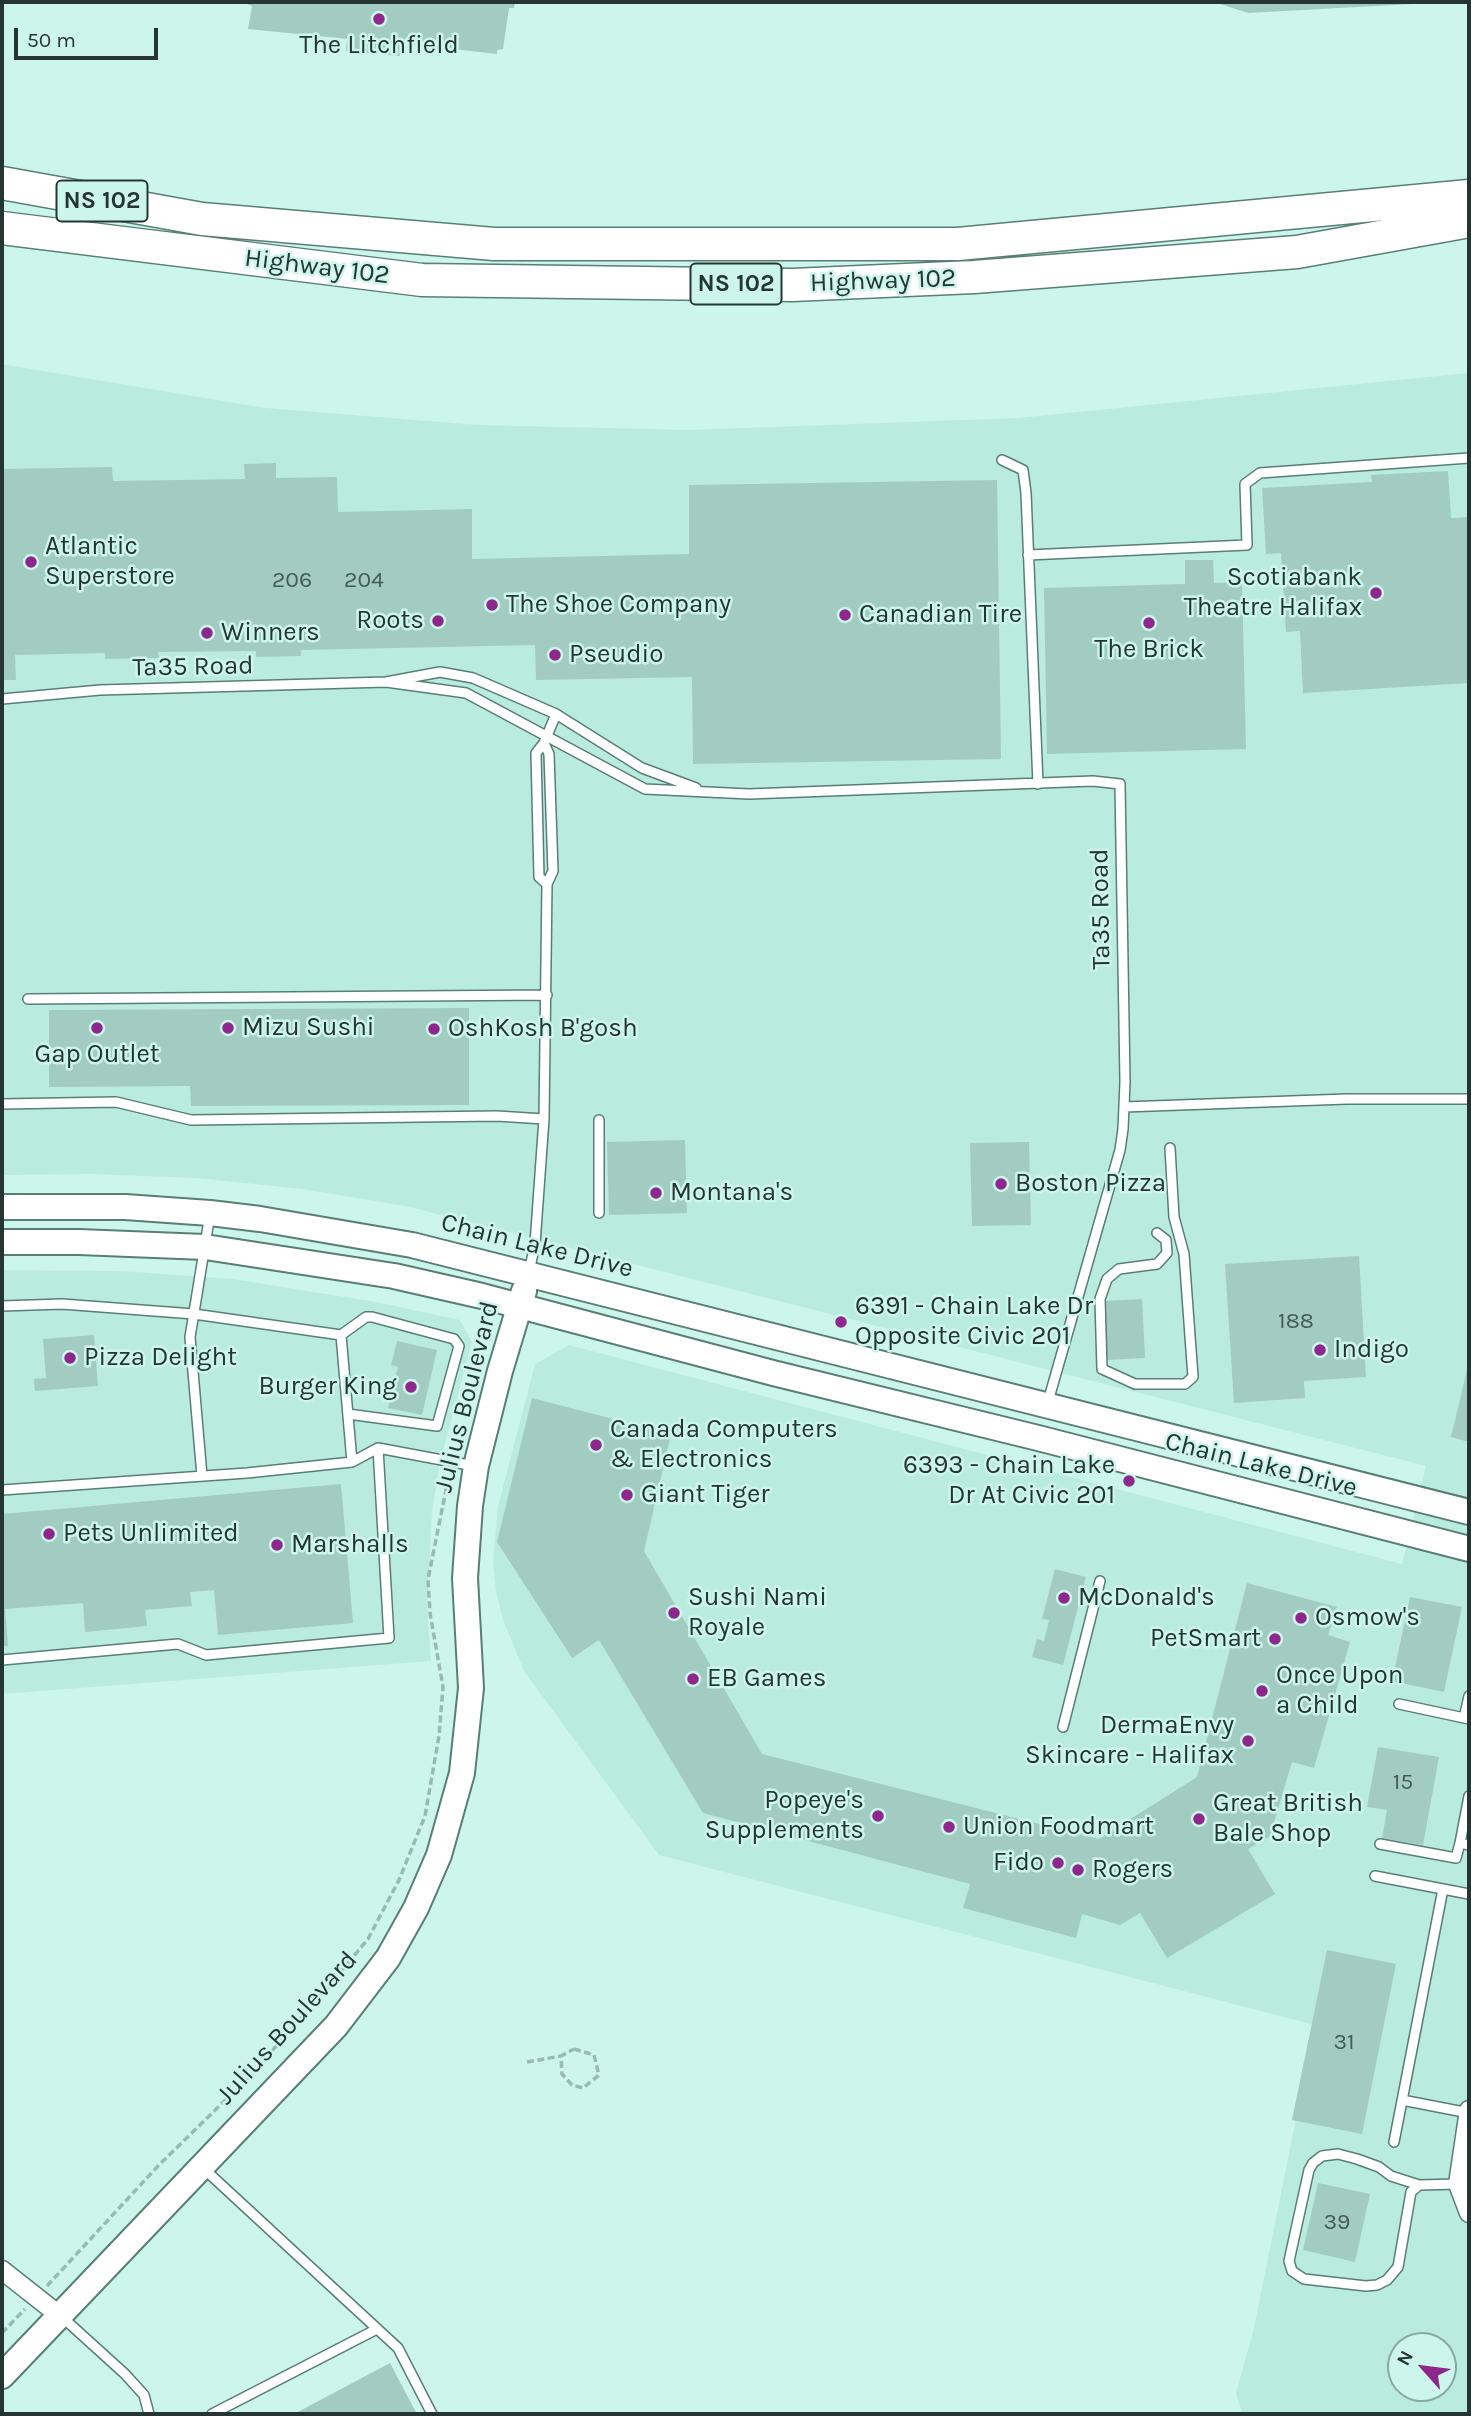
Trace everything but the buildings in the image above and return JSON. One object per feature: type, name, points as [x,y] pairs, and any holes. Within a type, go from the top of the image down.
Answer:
[{"type":"highway","name":"Highway 102","points":[[2,181],[202,219],[494,244],[958,244],[1469,196]]},
{"type":"highway","name":"Highway 102","points":[[2,228],[422,280],[792,285],[974,277],[1297,253],[1469,221]]},
{"type":"highway","points":[[2,245],[422,280]]},
{"type":"street","name":"Chain Lake Drive","points":[[2,1207],[125,1206],[210,1213],[349,1233],[438,1251],[1469,1512]]},
{"type":"street","name":"Chain Lake Drive","points":[[2,1242],[205,1247],[394,1276],[1469,1549]]},
{"type":"street","name":"Julius Boulevard","points":[[2,2375],[355,2004],[403,1933],[439,1856],[456,1801],[469,1716],[470,1659],[465,1566],[464,1464],[500,1371],[528,1273]]},
{"type":"street","points":[[1038,1438],[1046,1407]]},
{"type":"street","points":[[1469,2112],[1458,2185],[1469,2213]]},
{"type":"street","points":[[2,2270],[60,2315]]},
{"type":"lane","points":[[1028,555],[1247,545],[1245,484],[1260,473],[1469,457]]},
{"type":"lane","points":[[1002,460],[1023,470],[1038,784]]},
{"type":"lane","name":"Ta35 Road","points":[[2,699],[100,690],[386,682],[440,672],[473,678],[556,714],[642,768],[702,790]]},
{"type":"lane","name":"Ta35 Road","points":[[386,682],[467,693],[545,739],[645,789],[749,794],[1093,781],[1120,784],[1124,1107]]},
{"type":"lane","points":[[547,884],[539,877],[536,753],[556,714]]},
{"type":"lane","points":[[528,1273],[535,1244],[544,1119],[547,884],[553,872],[549,754],[545,739]]},
{"type":"lane","points":[[28,999],[547,995]]},
{"type":"lane","points":[[1046,1407],[1120,1150],[1124,1107],[1347,1099],[1469,1099]]},
{"type":"lane","points":[[2,1104],[116,1102],[191,1120],[497,1116],[544,1119]]},
{"type":"lane","points":[[599,1120],[599,1213]]},
{"type":"lane","points":[[1157,1233],[1166,1240],[1167,1253],[1157,1264],[1119,1269],[1107,1279],[1100,1298],[1101,1369],[1135,1384],[1185,1384],[1193,1377],[1184,1254],[1174,1217],[1170,1148]]},
{"type":"lane","points":[[201,1476],[190,1337],[210,1213]]},
{"type":"lane","points":[[2,1306],[62,1304],[194,1314],[341,1335],[366,1317],[372,1317],[454,1339],[459,1346],[437,1426],[348,1414]]},
{"type":"lane","points":[[341,1335],[352,1462]]},
{"type":"lane","points":[[2,1490],[352,1462],[378,1448],[464,1464]]},
{"type":"lane","points":[[2,1660],[178,1644],[206,1655],[389,1638],[378,1448]]},
{"type":"lane","points":[[1063,1727],[1100,1581]]},
{"type":"lane","points":[[1399,1704],[1467,1719],[1469,1696]]},
{"type":"lane","points":[[1380,1844],[1456,1858],[1465,1844],[1469,1796]]},
{"type":"lane","points":[[1375,1876],[1469,1894]]},
{"type":"lane","points":[[1394,2142],[1443,1889]]},
{"type":"lane","points":[[1402,2100],[1469,2112]]},
{"type":"lane","points":[[1419,2185],[1411,2192],[1398,2267],[1387,2280],[1366,2286],[1304,2280],[1292,2271],[1289,2261],[1309,2170],[1322,2156],[1338,2154],[1357,2159],[1380,2167],[1391,2176],[1419,2185],[1458,2185]]},
{"type":"lane","points":[[201,2166],[398,2348],[432,2414]]},
{"type":"lane","points":[[60,2315],[144,2395],[149,2414]]},
{"type":"lane","points":[[212,2414],[377,2329]]},
{"type":"path","points":[[480,1356],[485,1335]]},
{"type":"path","points":[[2,2333],[158,2166],[248,2078],[323,1993],[368,1939],[400,1880],[425,1816],[439,1736],[443,1687],[430,1614],[428,1578],[464,1464]]},
{"type":"path","points":[[527,2062],[561,2056],[574,2049],[594,2055],[599,2075],[583,2088],[572,2085],[562,2074],[561,2056]]},
{"type":"shaded area","points":[[2,364],[266,408],[478,425],[690,430],[1018,418],[1469,373],[1469,2414],[1242,2414],[1236,2393],[1253,2332],[1315,2025],[659,1855],[524,1671],[503,1620],[493,1562],[498,1507],[535,1364],[569,1345],[1402,1564],[1426,1466],[406,1206],[302,1189],[196,1178],[91,1174],[2,1175]]},
{"type":"shaded area","points":[[2,1270],[122,1271],[233,1279],[376,1302],[460,1320],[472,1342],[439,1466],[432,1512],[427,1606],[431,1661],[2,1694]]},
{"type":"place","name":"The Litchfield","points":[[379,19]]},
{"type":"place","name":"Atlantic Superstore","points":[[31,562]]},
{"type":"place","name":"Scotiabank Theatre Halifax","points":[[1376,593]]},
{"type":"place","name":"The Shoe Company","points":[[492,605]]},
{"type":"place","name":"Canadian Tire","points":[[845,615]]},
{"type":"place","name":"Roots","points":[[438,621]]},
{"type":"place","name":"The Brick","points":[[1149,623]]},
{"type":"place","name":"Winners","points":[[207,633]]},
{"type":"place","name":"Pseudio","points":[[555,655]]},
{"type":"place","name":"Gap Outlet","points":[[97,1028]]},
{"type":"place","name":"Mizu Sushi","points":[[228,1028]]},
{"type":"place","name":"OshKosh B'gosh","points":[[434,1029]]},
{"type":"place","name":"Boston Pizza","points":[[1001,1184]]},
{"type":"place","name":"Montana's","points":[[656,1193]]},
{"type":"place","name":"6391 - Chain Lake Dr Opposite Civic 201","points":[[841,1322]]},
{"type":"place","name":"Indigo","points":[[1320,1350]]},
{"type":"place","name":"Pizza Delight","points":[[70,1358]]},
{"type":"place","name":"Burger King","points":[[411,1387]]},
{"type":"place","name":"Canada Computers & Electronics","points":[[596,1445]]},
{"type":"place","name":"6393 - Chain Lake Dr At Civic 201","points":[[1129,1481]]},
{"type":"place","name":"Giant Tiger","points":[[627,1495]]},
{"type":"place","name":"Pets Unlimited","points":[[49,1534]]},
{"type":"place","name":"Marshalls","points":[[277,1545]]},
{"type":"place","name":"McDonald's","points":[[1064,1598]]},
{"type":"place","name":"Sushi Nami Royale","points":[[674,1613]]},
{"type":"place","name":"Osmow's","points":[[1301,1618]]},
{"type":"place","name":"PetSmart","points":[[1275,1639]]},
{"type":"place","name":"EB Games","points":[[693,1679]]},
{"type":"place","name":"Once Upon a Child","points":[[1262,1691]]},
{"type":"place","name":"DermaEnvy Skincare - Halifax","points":[[1248,1741]]},
{"type":"place","name":"Popeye's Supplements","points":[[878,1816]]},
{"type":"place","name":"Great British Bale Shop","points":[[1199,1819]]},
{"type":"place","name":"Union Foodmart","points":[[949,1827]]},
{"type":"place","name":"Fido","points":[[1058,1863]]},
{"type":"place","name":"Rogers","points":[[1078,1870]]}]
